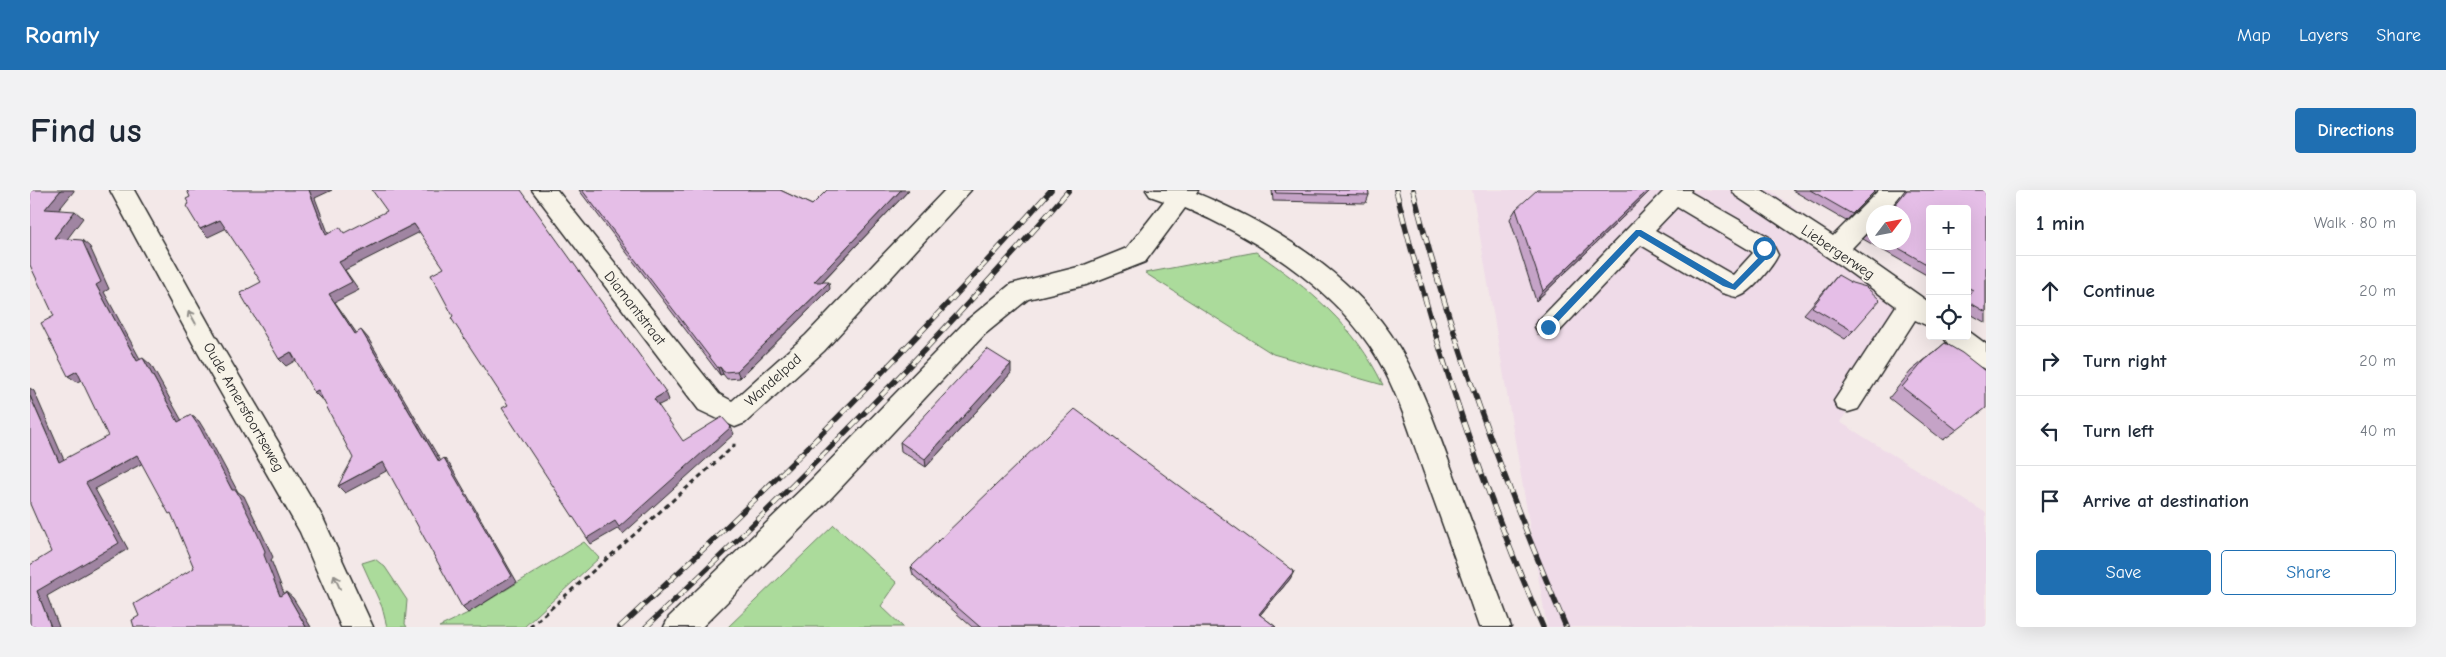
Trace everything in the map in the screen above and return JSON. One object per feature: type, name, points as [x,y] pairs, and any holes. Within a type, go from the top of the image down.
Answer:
[{"type":"street","name":"Oude Amersfoortseweg","points":[[122,190],[206,343],[312,525],[357,627]]},
{"type":"street","name":"Diamantstraat","points":[[544,190],[709,402],[735,415]]},
{"type":"street","name":"Wandelpad","points":[[735,415],[815,343],[959,190]]},
{"type":"street","name":"Liebergerweg","points":[[1744,190],[1835,250],[1920,310]]},
{"type":"street","points":[[1835,250],[1893,190]]},
{"type":"street","points":[[680,627],[822,488],[976,327],[1020,291],[1086,275],[1136,255],[1174,192],[1259,234],[1296,258],[1329,285],[1366,322],[1389,355],[1408,389],[1496,627]]},
{"type":"street","points":[[1548,327],[1638,232],[1677,192],[1760,244],[1764,248],[1766,255],[1737,287],[1731,286],[1638,232]]},
{"type":"street","points":[[1848,401],[1920,310]]},
{"type":"street","points":[[1961,340],[1986,358]]},
{"type":"path","name":"Wandelpad","points":[[530,627],[734,446],[735,415]]},
{"type":"shaded area","points":[[1472,190],[1770,190],[1923,302],[1840,422],[1986,513],[1986,627],[1547,627]]},
{"type":"green space","points":[[1256,252],[1295,280],[1329,310],[1359,344],[1383,385],[1273,354],[1145,273]]},
{"type":"green space","points":[[834,525],[897,583],[881,606],[903,627],[728,627]]},
{"type":"green space","points":[[584,542],[599,558],[524,627],[439,627],[468,613]]},
{"type":"green space","points":[[375,559],[385,567],[407,600],[405,624],[407,627],[387,627],[382,607],[362,563]]},
{"type":"building","points":[[30,190],[61,190],[45,209],[75,211],[54,238],[82,240],[101,282],[96,285],[137,361],[143,358],[178,422],[191,415],[200,428],[232,490],[236,490],[253,524],[265,551],[264,555],[280,596],[286,592],[306,627],[134,627],[132,620],[139,616],[134,604],[194,568],[171,513],[169,514],[137,455],[86,483],[119,543],[37,591],[51,627],[30,627],[30,565],[51,552],[30,504],[30,396],[59,462],[108,436],[77,371],[68,376],[41,323],[54,316],[30,265]]},
{"type":"building","points":[[187,190],[309,190],[326,235],[340,227],[344,233],[387,211],[372,190],[521,190],[666,392],[654,399],[683,441],[722,417],[731,427],[619,527],[615,521],[587,538],[502,408],[508,405],[451,318],[453,316],[431,275],[444,268],[414,224],[339,262],[352,282],[329,294],[355,334],[361,330],[439,462],[444,458],[512,576],[462,607],[383,462],[338,486],[353,458],[318,390],[314,392],[291,352],[279,359],[240,293],[261,282],[220,220],[200,229],[186,206],[189,204],[186,199],[190,197]]},
{"type":"building","points":[[582,190],[780,190],[812,205],[827,190],[901,190],[814,282],[829,282],[737,371],[724,372],[720,367],[718,368]]},
{"type":"building","points":[[1275,190],[1368,190],[1369,195],[1276,193]]},
{"type":"building","points":[[1537,190],[1648,190],[1543,291],[1516,209]]},
{"type":"building","points":[[1810,190],[1876,190],[1852,214]]},
{"type":"building","points":[[1907,190],[1986,190],[1986,312],[1971,303],[1971,292],[1973,290],[1971,289],[1971,205],[1926,205],[1926,264],[1902,250],[1911,250],[1911,205],[1895,205]]},
{"type":"building","points":[[1838,275],[1852,283],[1866,287],[1880,300],[1853,331],[1812,307]]},
{"type":"building","points":[[1945,343],[1986,371],[1986,408],[1957,430],[1902,387],[1924,361]]},
{"type":"building","points":[[987,349],[1011,364],[925,459],[900,442]]},
{"type":"building","points":[[1075,409],[1294,571],[1259,614],[1276,627],[980,627],[911,567]]},
{"type":"railway","points":[[620,627],[732,522],[841,414],[948,304],[1051,190]]},
{"type":"railway","points":[[646,627],[756,522],[863,414],[968,304],[1069,190]]},
{"type":"railway","points":[[1396,190],[1426,302],[1460,412],[1499,520],[1543,627]]},
{"type":"railway","points":[[1413,190],[1444,301],[1481,411],[1543,573],[1566,627]]},
{"type":"route","points":[[1548,327],[1638,232],[1726,284],[1735,287],[1766,255],[1764,248]]}]
